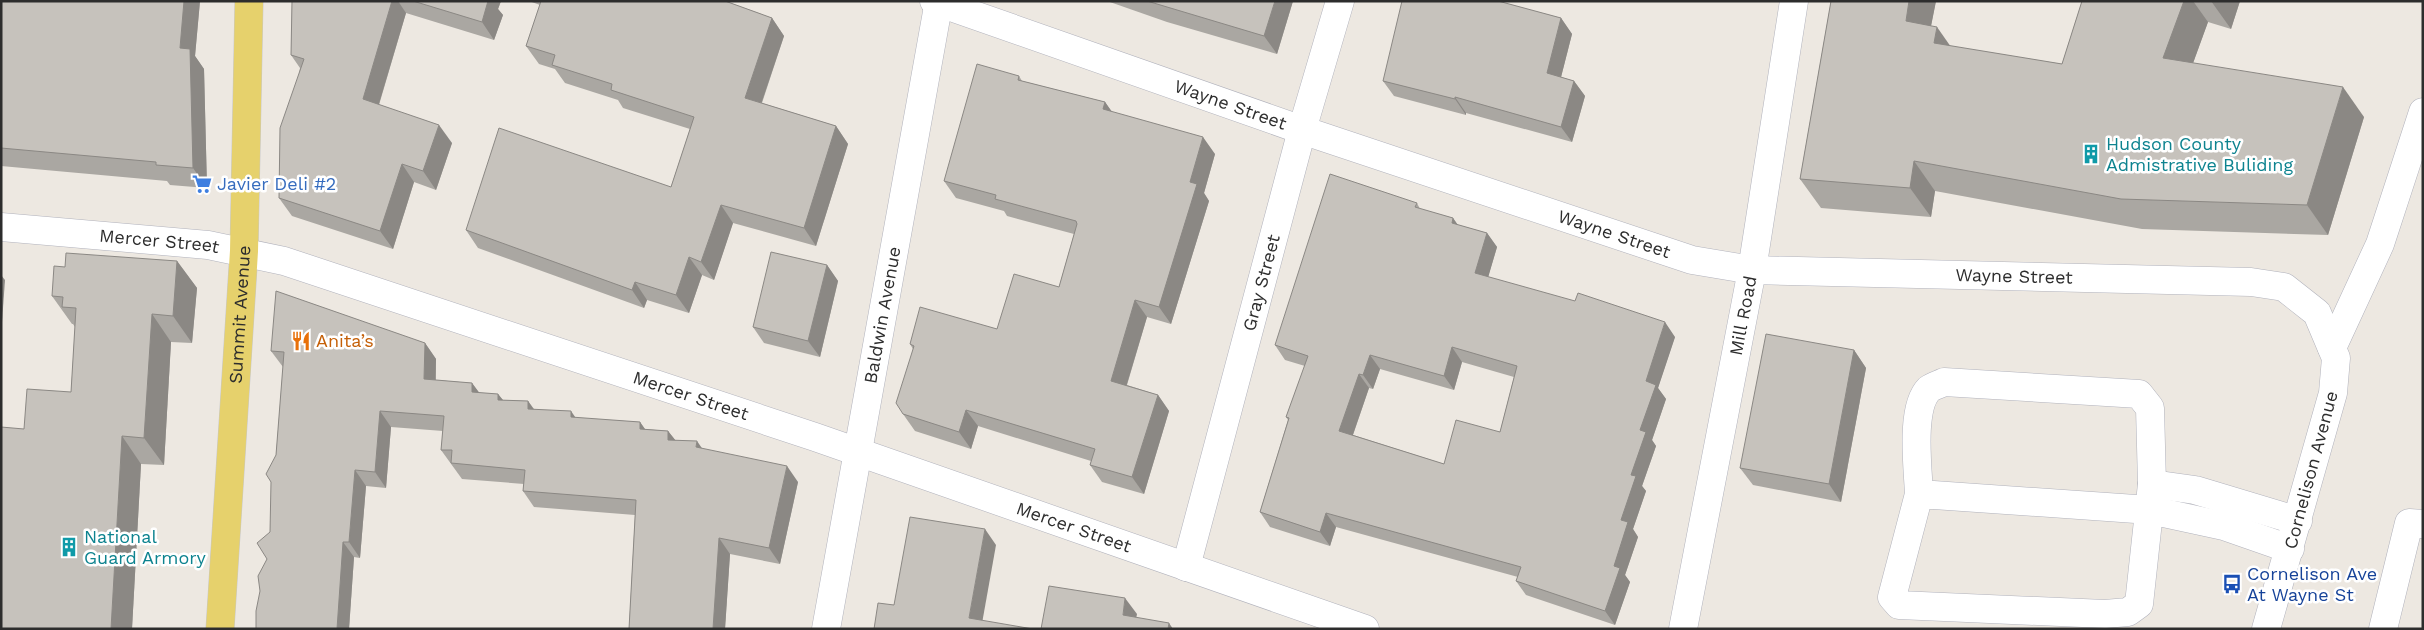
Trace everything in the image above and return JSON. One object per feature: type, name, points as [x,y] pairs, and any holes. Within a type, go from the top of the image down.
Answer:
[{"type":"main road","name":"Summit Avenue","points":[[220,629],[244,251],[249,1]]},
{"type":"street","name":"Gray Street","points":[[1186,567],[1302,130],[1340,1]]},
{"type":"street","name":"Mill Road","points":[[1683,629],[1752,270],[1794,1]]},
{"type":"street","name":"Wayne Street","points":[[938,2],[1302,130],[1692,260],[1752,270],[2251,282],[2284,288],[2318,313]]},
{"type":"street","name":"Baldwin Avenue","points":[[826,629],[938,2]]},
{"type":"street","points":[[2332,348],[2380,244],[2423,112]]},
{"type":"street","name":"Mercer Street","points":[[1,227],[208,245],[244,251],[284,261],[858,453],[1365,629]]},
{"type":"street","name":"Cornelison Avenue","points":[[2266,629],[2298,522],[2333,393],[2336,358],[2318,313]]},
{"type":"street","points":[[1944,382],[2139,394],[2150,408],[2151,497],[2138,604],[2128,612],[2105,614],[1898,605],[1892,597],[1919,494],[1916,424],[1922,404],[1930,389],[1944,382]]},
{"type":"street","points":[[1919,494],[2151,497],[2196,490],[2298,522]]},
{"type":"street","points":[[2151,497],[2224,526],[2290,549]]},
{"type":"street","points":[[2383,629],[2409,523],[2423,524]]},
{"type":"building","points":[[1,1],[184,1],[180,48],[190,49],[193,168],[156,165],[156,162],[1,148]]},
{"type":"building","points":[[292,1],[392,1],[363,99],[439,125],[423,171],[402,164],[380,231],[279,198],[280,128],[304,59],[291,55]]},
{"type":"building","points":[[413,1],[488,1],[482,22]]},
{"type":"building","points":[[541,1],[725,1],[772,18],[745,98],[836,126],[804,228],[721,205],[701,262],[689,257],[676,295],[635,282],[632,290],[466,230],[499,128],[671,187],[694,117],[611,90],[612,84],[552,65],[555,55],[526,46]]},
{"type":"building","points":[[1147,1],[1275,1],[1264,36]]},
{"type":"building","points":[[1402,1],[1498,1],[1561,18],[1547,73],[1574,81],[1561,127],[1455,97],[1455,99],[1383,81]]},
{"type":"building","name":"Hudson County Admistrative Buliding","points":[[1831,1],[1909,1],[1906,21],[1937,27],[1934,43],[2062,64],[2082,1],[2184,1],[2163,58],[2343,87],[2307,205],[2121,199],[1914,161],[1910,188],[1800,179]]},
{"type":"building","points":[[977,64],[1019,76],[1018,80],[1105,102],[1103,109],[1203,137],[1190,182],[1197,184],[1159,307],[1135,300],[1111,381],[1158,395],[1132,477],[1090,465],[1095,449],[966,410],[959,432],[903,414],[896,403],[914,346],[910,344],[920,307],[997,329],[1014,274],[1059,287],[1077,224],[1076,221],[995,199],[996,195],[944,181]]},
{"type":"building","points":[[1330,174],[1417,203],[1415,207],[1453,218],[1452,223],[1487,233],[1475,273],[1575,301],[1578,293],[1665,322],[1646,381],[1656,385],[1640,430],[1646,432],[1631,475],[1636,476],[1621,520],[1628,522],[1614,566],[1620,568],[1605,611],[1516,581],[1521,567],[1326,513],[1320,532],[1260,512],[1289,418],[1286,417],[1308,356],[1275,345]],"holes":[[[1452,347],[1517,366],[1500,432],[1456,420],[1444,464],[1339,431],[1359,374],[1363,375],[1370,355],[1444,376]]]},
{"type":"building","points":[[771,252],[827,265],[808,341],[753,327]]},
{"type":"building","points":[[66,253],[177,261],[173,316],[152,314],[144,438],[122,436],[111,629],[1,629],[1,427],[24,429],[27,389],[71,392],[76,308],[62,307],[63,297],[52,296],[54,266],[65,267]]},
{"type":"building","points":[[276,291],[425,343],[424,379],[472,383],[472,392],[498,394],[498,400],[528,401],[528,409],[571,411],[571,417],[640,422],[640,429],[668,431],[668,440],[697,441],[696,447],[787,466],[769,548],[719,538],[713,629],[629,629],[636,500],[523,491],[525,470],[451,463],[452,450],[441,450],[444,416],[380,411],[375,472],[355,470],[349,542],[343,542],[337,629],[256,629],[256,611],[260,591],[258,576],[267,559],[257,543],[270,532],[271,482],[266,474],[276,455],[284,352],[271,351]]},
{"type":"building","points":[[1766,334],[1854,350],[1829,484],[1740,468]]},
{"type":"building","points":[[910,517],[985,529],[969,618],[1033,629],[874,629],[878,603],[894,605]]},
{"type":"building","points":[[1049,586],[1125,598],[1123,615],[1169,623],[1168,629],[1041,629]]},
{"type":"place","name":"Hudson County Admistrative Buliding","points":[[2091,154]]},
{"type":"place","name":"Javier Deli #2","points":[[202,184]]},
{"type":"place","name":"Anita’s","points":[[301,341]]},
{"type":"place","name":"National Guard Armory","points":[[69,547]]},
{"type":"place","name":"Cornelison Ave At Wayne St","points":[[2232,584]]}]
